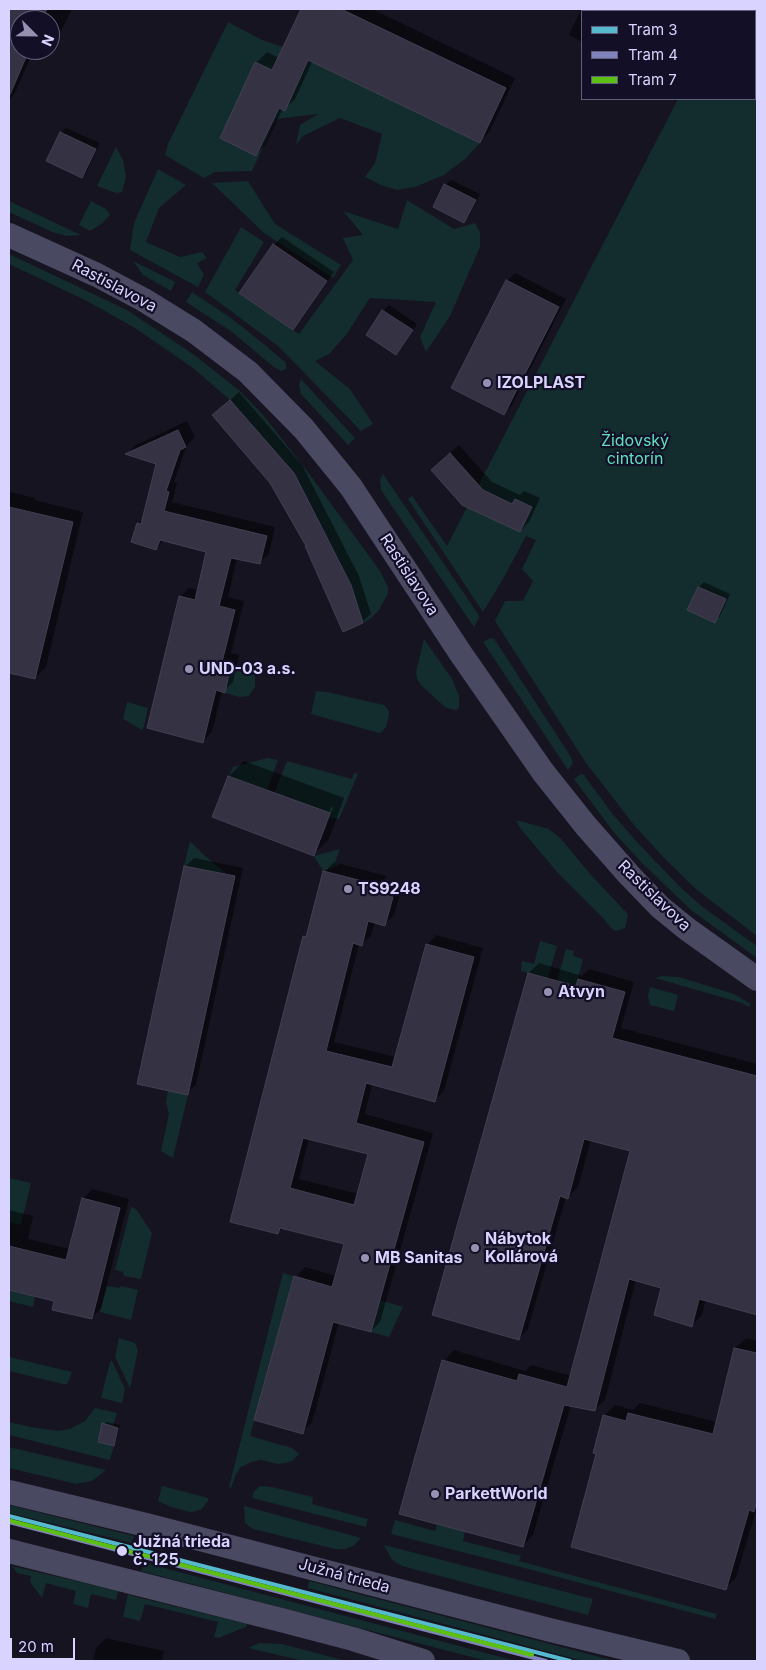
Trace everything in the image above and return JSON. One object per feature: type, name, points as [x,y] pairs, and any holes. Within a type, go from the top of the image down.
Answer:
[{"type":"street","name":"Rastislavova","points":[[9,235],[97,275],[144,300],[194,331],[248,372],[304,429],[351,487],[461,654],[543,772],[586,826],[660,907],[687,929],[757,979]]},
{"type":"street","name":"Južná trieda","points":[[9,1492],[146,1525],[559,1633],[678,1661]]},
{"type":"street","points":[[9,1551],[302,1625],[423,1661]]},
{"type":"green space","name":"Židovský cintorín","points":[[757,9],[757,936],[697,890],[634,825],[586,763],[495,621],[505,601],[523,601],[533,581],[522,569],[536,540],[526,536],[483,612],[408,499],[412,496],[447,546],[677,100],[756,100],[756,10],[724,10]]},
{"type":"green space","points":[[228,22],[262,40],[283,47],[480,143],[465,159],[444,175],[415,187],[397,190],[365,177],[375,163],[382,134],[340,118],[303,136],[296,145],[300,125],[318,114],[276,119],[252,171],[215,172],[204,178],[165,155],[168,144]]},
{"type":"green space","points":[[116,147],[123,160],[126,177],[122,192],[116,193],[97,186]]},
{"type":"green space","points":[[158,169],[186,185],[159,208],[146,242],[180,257],[202,252],[207,258],[197,263],[204,275],[198,287],[130,250],[134,223]]},
{"type":"green space","points":[[248,181],[275,224],[341,265],[333,278],[264,233],[212,183]]},
{"type":"green space","points":[[407,200],[454,229],[475,223],[480,232],[480,247],[450,316],[426,352],[420,337],[436,302],[370,298],[346,335],[329,354],[315,361],[350,389],[373,424],[361,431],[278,346],[205,292],[241,227],[264,242],[235,290],[299,334],[353,260],[343,238],[363,235],[343,211],[398,229]]},
{"type":"green space","points":[[9,201],[81,235],[67,236],[52,232],[9,212]]},
{"type":"green space","points":[[91,201],[106,209],[110,215],[100,225],[90,231],[79,225]]},
{"type":"green space","points":[[9,254],[127,310],[193,354],[241,392],[264,416],[310,475],[380,571],[388,587],[388,593],[379,610],[363,623],[351,585],[294,473],[230,400],[193,368],[135,328],[87,301],[9,264]]},
{"type":"green space","points":[[133,261],[175,282],[171,291],[143,275]]},
{"type":"green space","points":[[192,292],[231,318],[265,345],[286,363],[286,369],[281,371],[275,368],[232,332],[186,302]]},
{"type":"green space","points":[[301,379],[355,438],[348,445],[301,394],[299,385]]},
{"type":"green space","points":[[383,474],[478,614],[479,618],[474,627],[381,490],[380,480]]},
{"type":"green space","points":[[490,638],[494,639],[497,643],[571,757],[573,763],[568,770],[483,642]]},
{"type":"green space","points":[[424,639],[452,679],[459,696],[459,708],[456,710],[447,708],[439,702],[417,679],[416,672]]},
{"type":"green space","points":[[231,664],[248,669],[255,676],[255,687],[249,696],[240,697],[225,693]]},
{"type":"green space","points":[[316,691],[384,705],[389,711],[386,727],[379,733],[311,714]]},
{"type":"green space","points":[[127,702],[148,708],[142,730],[123,719]]},
{"type":"green space","points":[[268,758],[278,760],[267,790],[229,776],[233,767]]},
{"type":"green space","points":[[287,761],[352,779],[354,773],[358,774],[339,819],[329,817],[330,813],[274,793]]},
{"type":"green space","points":[[581,774],[584,775],[611,812],[636,841],[682,889],[704,908],[757,946],[757,958],[691,910],[643,864],[616,835],[574,779]]},
{"type":"green space","points":[[516,820],[549,829],[560,838],[628,915],[625,928],[616,931],[611,928],[558,873],[520,828]]},
{"type":"green space","points":[[190,841],[204,855],[228,875],[184,866]]},
{"type":"green space","points":[[340,849],[335,862],[341,864],[323,871],[314,856]]},
{"type":"green space","points":[[540,941],[557,946],[548,978],[521,971],[522,961],[534,964]]},
{"type":"green space","points":[[566,949],[574,951],[573,956],[583,959],[576,986],[557,981]]},
{"type":"green space","points":[[662,976],[679,977],[734,994],[751,1004],[749,1007],[742,1003],[655,978]]},
{"type":"green space","points":[[650,987],[678,995],[674,1011],[650,1005],[648,997]]},
{"type":"green space","points":[[168,1090],[188,1095],[173,1158],[161,1151],[169,1114],[166,1102]]},
{"type":"green space","points":[[9,1178],[31,1183],[21,1225],[9,1222]]},
{"type":"green space","points":[[131,1207],[136,1209],[152,1233],[141,1279],[124,1276],[123,1272],[115,1270]]},
{"type":"green space","points":[[283,1273],[294,1276],[250,1436],[292,1448],[299,1454],[292,1461],[285,1463],[278,1464],[261,1460],[241,1467],[236,1474],[231,1488],[229,1487]]},
{"type":"green space","points":[[107,1286],[119,1288],[121,1286],[138,1290],[131,1320],[100,1312]]},
{"type":"green space","points":[[9,1290],[35,1296],[33,1307],[9,1301]]},
{"type":"green space","points":[[380,1300],[403,1307],[389,1337],[371,1332]]},
{"type":"green space","points":[[119,1338],[135,1343],[138,1350],[130,1388],[115,1357]]},
{"type":"green space","points":[[9,1357],[72,1372],[67,1384],[63,1384],[9,1371]]},
{"type":"green space","points":[[112,1361],[125,1389],[122,1403],[101,1398],[110,1362]]},
{"type":"green space","points":[[95,1408],[117,1413],[113,1426],[102,1424],[98,1442],[114,1446],[110,1460],[9,1435],[9,1422],[58,1431],[70,1429],[85,1421]]},
{"type":"green space","points":[[9,1447],[106,1470],[92,1481],[76,1484],[9,1468]]},
{"type":"green space","points":[[162,1486],[208,1498],[208,1501],[202,1509],[197,1511],[190,1512],[171,1507],[158,1501]]},
{"type":"green space","points":[[260,1486],[313,1497],[312,1504],[368,1519],[366,1527],[252,1498],[254,1491]]},
{"type":"green space","points":[[9,1505],[134,1536],[132,1543],[9,1513]]},
{"type":"green space","points":[[244,1506],[361,1538],[353,1546],[345,1549],[335,1549],[253,1529],[245,1523]]},
{"type":"green space","points":[[395,1520],[435,1531],[437,1525],[465,1531],[463,1541],[521,1556],[519,1561],[717,1614],[715,1619],[391,1534]]},
{"type":"green space","points":[[384,1545],[593,1599],[588,1615],[402,1566],[392,1560]]},
{"type":"green space","points":[[145,1563],[516,1661],[487,1661],[141,1571]]},
{"type":"green space","points":[[12,1566],[118,1591],[116,1600],[91,1594],[88,1608],[73,1604],[76,1591],[46,1583],[42,1598],[30,1582],[31,1576],[17,1573]]},
{"type":"green space","points":[[309,1581],[615,1661],[583,1661],[308,1588]]},
{"type":"green space","points":[[128,1594],[247,1624],[246,1627],[218,1638],[214,1637],[218,1622],[145,1604],[140,1621],[123,1617]]},
{"type":"green space","points":[[259,1643],[282,1644],[346,1661],[304,1661],[248,1648]]},
{"type":"building","points":[[9,9],[47,9],[10,10],[10,60],[25,60],[9,97]]},
{"type":"building","points":[[301,9],[341,9],[506,88],[480,143],[308,60],[285,111],[279,108],[256,156],[220,138],[255,62],[272,70]]},
{"type":"building","points":[[60,132],[96,149],[82,178],[46,161]]},
{"type":"building","points":[[444,184],[476,200],[464,223],[433,207]]},
{"type":"building","points":[[273,244],[327,281],[293,330],[239,293]]},
{"type":"building","points":[[506,280],[559,307],[504,415],[451,388]]},
{"type":"building","points":[[382,310],[413,330],[396,355],[366,335]]},
{"type":"building","points":[[230,400],[294,473],[351,585],[363,623],[343,632],[306,546],[270,483],[212,415]]},
{"type":"building","points":[[178,430],[186,447],[180,450],[166,491],[169,492],[164,511],[267,536],[260,564],[231,558],[219,606],[235,610],[222,662],[231,664],[225,693],[216,690],[203,743],[147,728],[179,596],[195,600],[206,552],[160,540],[156,550],[131,542],[137,523],[141,524],[156,464],[125,454]]},
{"type":"building","points":[[450,453],[483,490],[512,504],[515,499],[532,507],[520,532],[462,505],[431,470]]},
{"type":"building","points":[[9,507],[73,522],[35,679],[9,673]]},
{"type":"building","points":[[698,587],[726,599],[715,623],[687,610]]},
{"type":"building","points":[[228,776],[330,813],[314,856],[212,817]]},
{"type":"building","points":[[184,866],[235,876],[188,1095],[137,1084]]},
{"type":"building","points":[[323,871],[378,885],[375,892],[393,897],[385,926],[368,921],[362,946],[353,943],[326,1051],[392,1067],[426,944],[474,957],[435,1102],[366,1083],[356,1123],[424,1142],[371,1332],[333,1322],[303,1434],[254,1420],[294,1276],[332,1287],[344,1244],[280,1228],[278,1234],[230,1222],[303,936],[306,937]],"holes":[[[303,1138],[368,1154],[354,1205],[290,1188]]]},
{"type":"building","points":[[528,973],[576,986],[578,979],[625,992],[612,1038],[757,1076],[757,1315],[699,1299],[692,1327],[654,1315],[661,1288],[629,1279],[595,1411],[564,1405],[523,1547],[399,1514],[442,1360],[517,1381],[519,1374],[567,1387],[630,1151],[584,1139],[568,1199],[560,1196],[519,1340],[432,1315]]},
{"type":"building","points":[[82,1198],[120,1208],[92,1319],[52,1310],[54,1301],[9,1290],[9,1246],[66,1260]]},
{"type":"building","points":[[734,1348],[757,1353],[757,1501],[754,1512],[749,1510],[726,1590],[571,1547],[596,1454],[593,1453],[603,1415],[626,1421],[628,1413],[713,1434]]},
{"type":"building","points":[[102,1423],[118,1428],[114,1446],[98,1442]]},
{"type":"tram line","name":"3","points":[[9,1516],[570,1661]]},
{"type":"tram line","name":"7","points":[[11,1521],[532,1655]]},
{"type":"tram line","name":"4","points":[[9,1522],[546,1661]]},
{"type":"place","name":"IZOLPLAST","points":[[487,383]]},
{"type":"place","name":"UND-03 a.s.","points":[[189,669]]},
{"type":"place","name":"TS9248","points":[[348,889]]},
{"type":"place","name":"Atvyn","points":[[548,992]]},
{"type":"place","name":"Nábytok Kollárová","points":[[475,1248]]},
{"type":"place","name":"MB Sanitas","points":[[365,1258]]},
{"type":"place","name":"ParkettWorld","points":[[435,1494]]},
{"type":"place","name":"Južná trieda č. 125","points":[[122,1551]]}]
